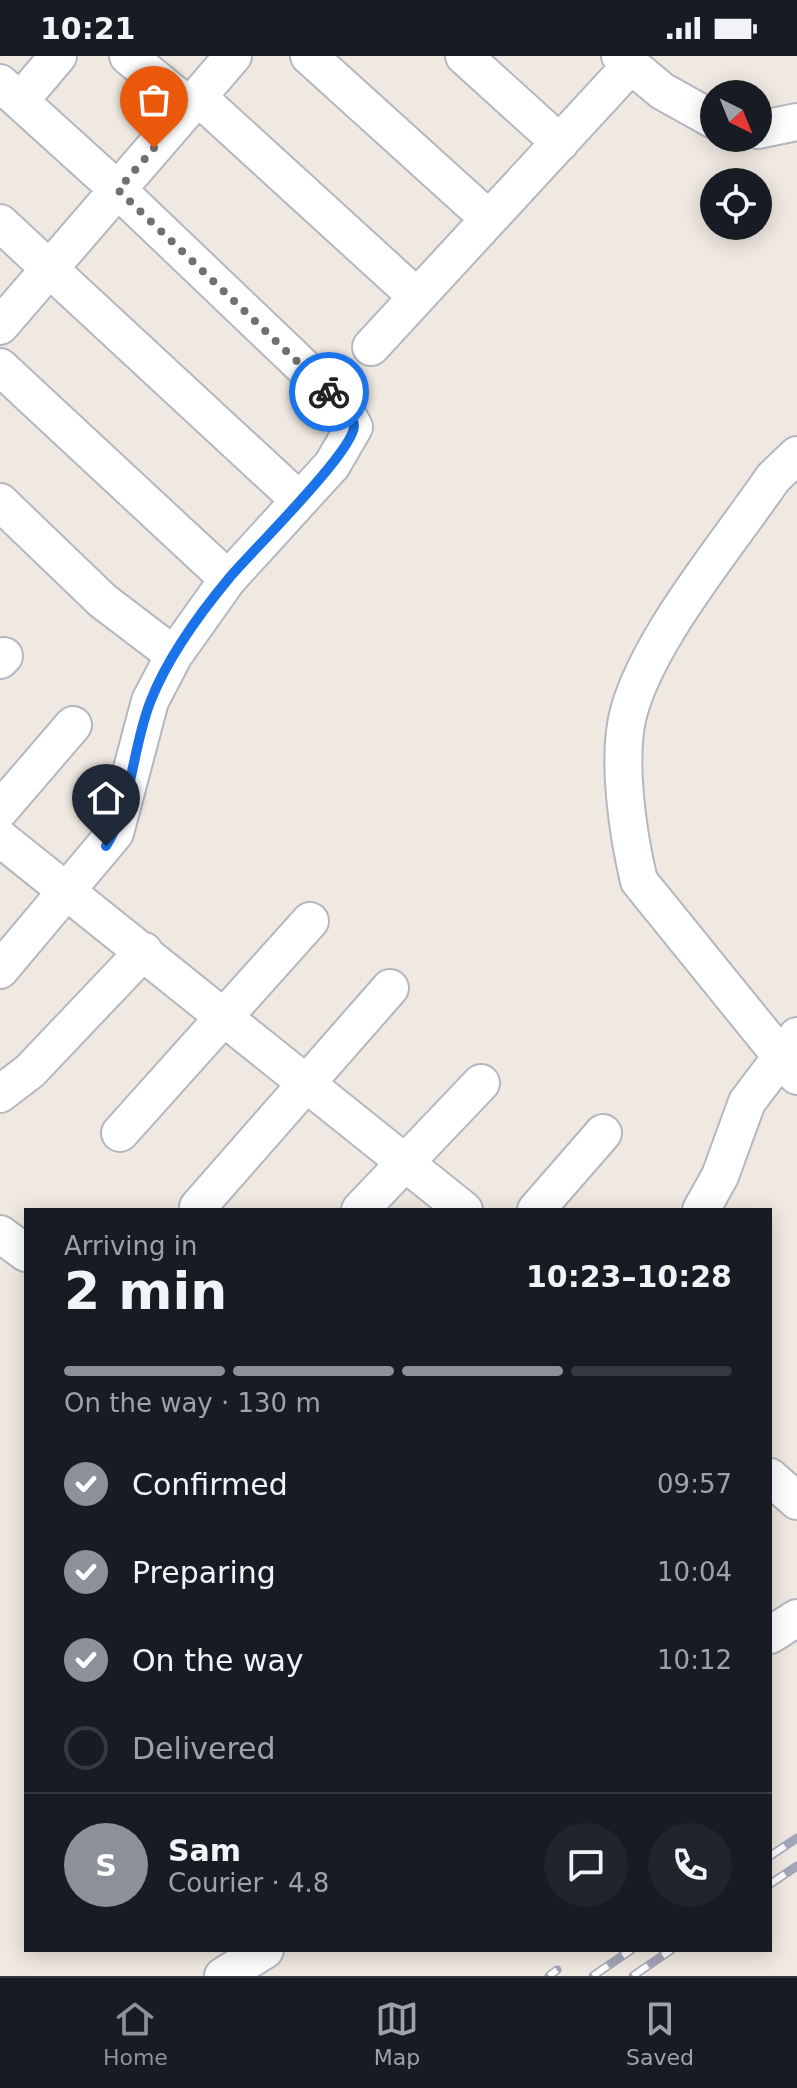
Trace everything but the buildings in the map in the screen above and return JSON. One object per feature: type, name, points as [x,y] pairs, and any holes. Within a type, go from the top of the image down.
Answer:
[{"type":"street","points":[[0,970],[70,891],[115,833],[150,701],[174,655],[228,579],[343,450],[354,427],[351,416],[118,190],[10,92],[58,56]]},
{"type":"street","points":[[128,56],[194,102],[417,297]]},
{"type":"street","points":[[0,326],[233,56]]},
{"type":"street","points":[[309,56],[489,219]]},
{"type":"street","points":[[464,56],[560,143]]},
{"type":"street","points":[[371,347],[560,143],[626,60],[662,91],[700,112]]},
{"type":"street","points":[[772,127],[797,122]]},
{"type":"street","points":[[0,223],[299,500]]},
{"type":"street","points":[[0,367],[228,579]]},
{"type":"street","points":[[702,1208],[720,1176],[747,1102],[791,1056],[639,881],[630,843],[624,776],[628,713],[650,656],[773,478],[797,455]]},
{"type":"street","points":[[0,502],[103,601],[174,655]]},
{"type":"street","points":[[0,810],[73,725]]},
{"type":"street","points":[[0,838],[406,1160],[462,1208]]},
{"type":"street","points":[[120,1133],[310,921]]},
{"type":"street","points":[[0,1094],[30,1071],[144,951]]},
{"type":"street","points":[[198,1207],[390,988]]},
{"type":"street","points":[[362,1208],[481,1083]]},
{"type":"street","points":[[538,1208],[603,1133]]},
{"type":"street","points":[[0,1234],[24,1252]]},
{"type":"street","points":[[772,1479],[797,1501]]},
{"type":"street","points":[[772,1634],[797,1618]]},
{"type":"street","points":[[223,1976],[262,1952]]},
{"type":"railway","points":[[772,1855],[797,1838]]},
{"type":"railway","points":[[772,1883],[797,1866]]},
{"type":"railway","points":[[593,1976],[628,1952]]},
{"type":"railway","points":[[633,1976],[668,1952]]},
{"type":"railway","points":[[549,1976],[557,1970]]},
{"type":"way so far","points":[[154,148],[118,190],[329,392]]},
{"type":"route","points":[[106,846],[115,833],[127,795],[150,701],[174,655],[228,579],[332,465],[351,437],[354,427],[351,416],[329,392]]}]
